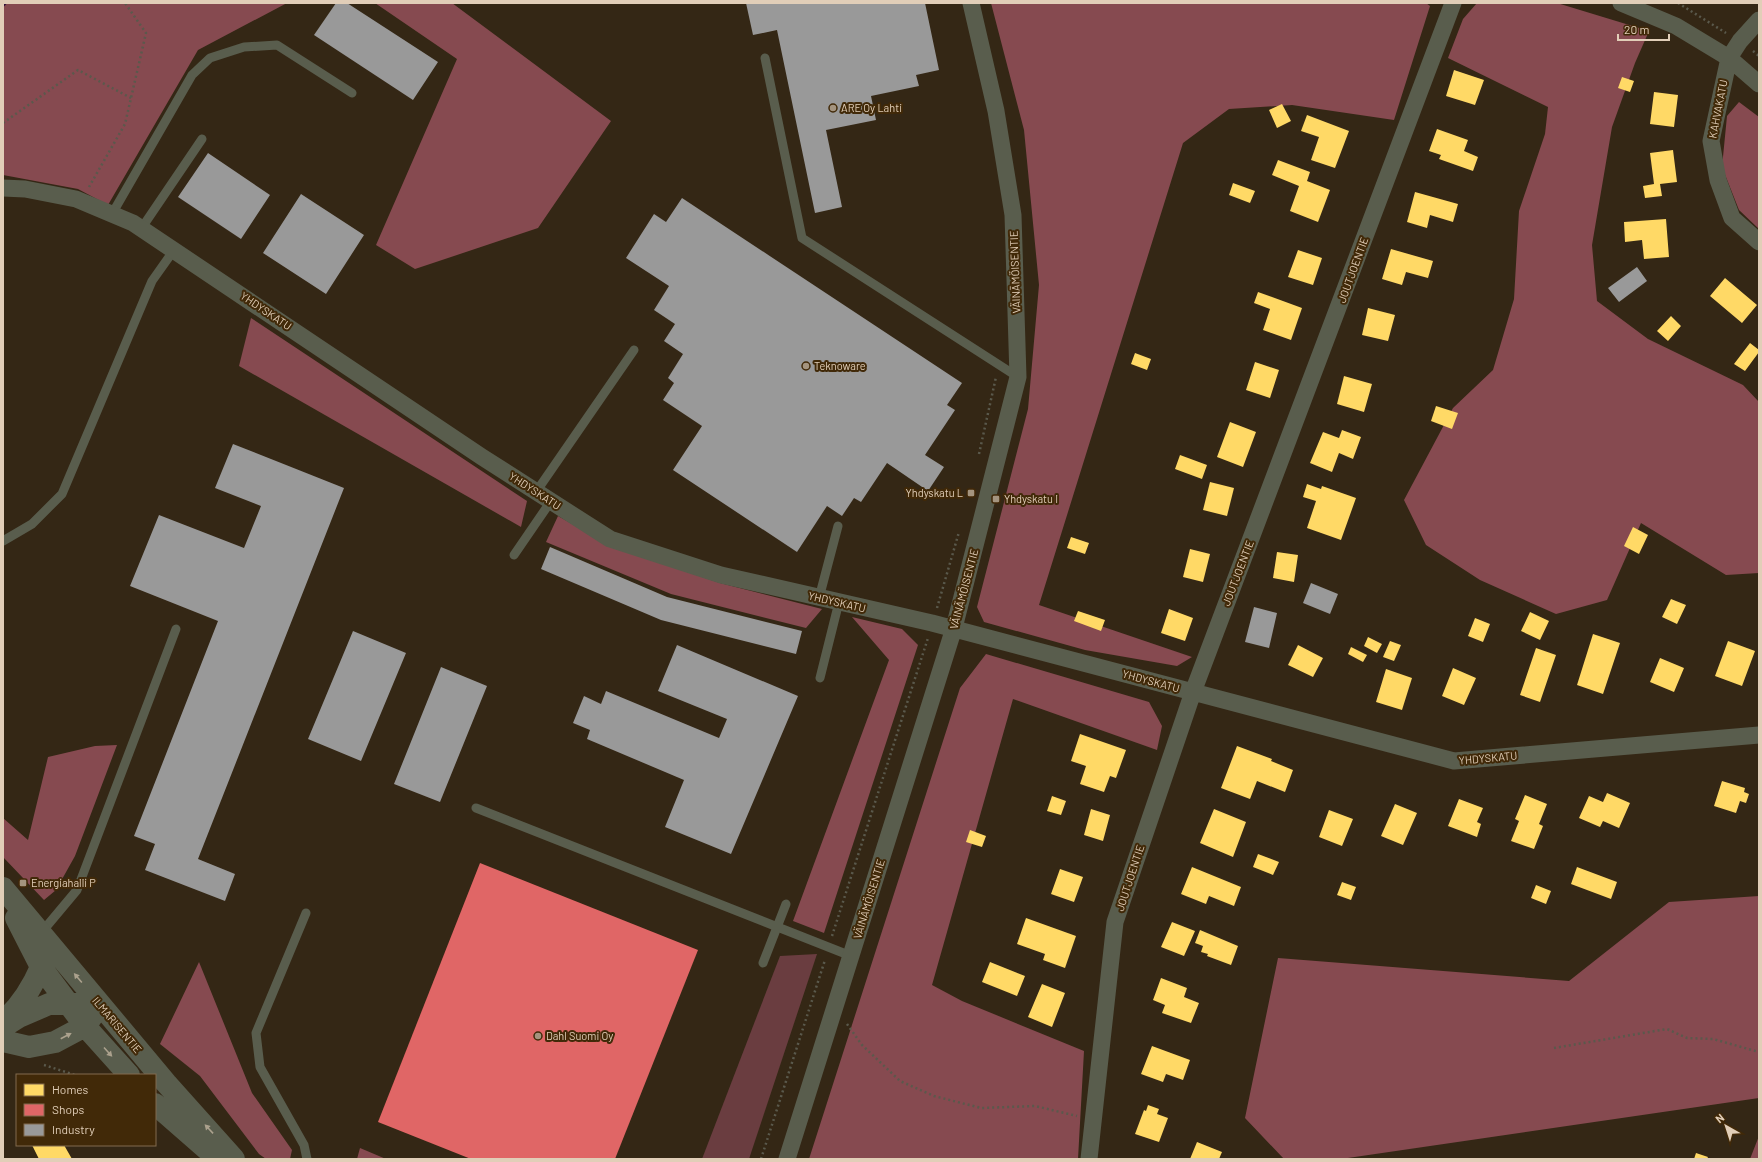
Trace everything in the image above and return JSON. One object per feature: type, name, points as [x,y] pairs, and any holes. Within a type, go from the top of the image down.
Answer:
[{"type":"street","name":"VÄINÄMÖISENTIE","points":[[787,1159],[954,628],[1018,377],[1013,215],[996,111],[971,3]]},
{"type":"street","name":"JOUTJOENTIE","points":[[1089,1159],[1115,922],[1193,692],[1453,3]]},
{"type":"street","points":[[1621,3],[1676,26],[1729,58],[1759,84]]},
{"type":"street","name":"KAHVAKATU","points":[[1759,20],[1740,41],[1729,58],[1711,141],[1716,172],[1732,218],[1759,242]]},
{"type":"street","name":"YHDYSKATU","points":[[3,188],[25,189],[80,201],[112,214],[141,229],[551,502],[610,539],[721,575],[954,628],[1454,761],[1759,735]]},
{"type":"street","name":"ILMARISENTIE","points":[[3,888],[34,936],[41,967],[85,1026],[128,1074]]},
{"type":"street","name":"ILMARISENTIE","points":[[3,892],[34,936],[101,1005],[166,1083],[234,1159]]},
{"type":"street","points":[[3,1022],[17,1009],[31,990],[41,967]]},
{"type":"street","points":[[3,1027],[19,1017],[49,1004],[101,1005]]},
{"type":"street","points":[[3,1041],[29,1047],[55,1042],[85,1026],[101,1005]]},
{"type":"street","points":[[156,1105],[218,1159]]},
{"type":"lane","points":[[112,214],[192,75],[210,58],[244,47],[277,45],[352,93]]},
{"type":"lane","points":[[764,58],[802,238],[1018,377]]},
{"type":"lane","points":[[141,229],[202,139]]},
{"type":"lane","points":[[3,541],[32,524],[62,494],[152,281],[174,250]]},
{"type":"lane","points":[[536,492],[634,350]]},
{"type":"lane","points":[[514,555],[551,502]]},
{"type":"lane","points":[[819,598],[838,526]]},
{"type":"lane","points":[[820,678],[839,602]]},
{"type":"lane","points":[[34,936],[77,890],[176,629]]},
{"type":"lane","points":[[476,808],[851,956]]},
{"type":"lane","points":[[763,963],[786,904]]},
{"type":"lane","points":[[306,913],[256,1033],[260,1067],[304,1144],[307,1159]]},
{"type":"path","points":[[80,201],[125,124],[146,33],[125,3]]},
{"type":"path","points":[[1678,3],[1740,41],[1759,56]]},
{"type":"path","points":[[3,122],[78,70],[131,98]]},
{"type":"path","points":[[979,455],[999,364]]},
{"type":"path","points":[[761,1159],[932,623],[961,527]]},
{"type":"path","points":[[835,1008],[862,1044],[900,1081],[934,1096],[981,1108],[1035,1106],[1093,1120]]},
{"type":"path","points":[[1554,1048],[1667,1029],[1687,1038],[1713,1039],[1759,1052]]},
{"type":"path","points":[[41,1064],[72,1074]]},
{"type":"shaded area","points":[[3,3],[287,3],[198,50],[108,205],[78,189],[3,175]]},
{"type":"shaded area","points":[[375,3],[452,3],[611,121],[538,228],[415,269],[376,245],[457,59]]},
{"type":"shaded area","points":[[991,3],[1426,3],[1430,6],[1394,120],[1292,105],[1229,109],[1183,143],[1039,605],[1192,657],[1177,666],[1085,650],[984,622],[977,607],[1028,409],[1039,285],[1024,130]]},
{"type":"shaded area","points":[[1477,3],[1557,3],[1649,31],[1635,63],[1612,127],[1592,245],[1597,301],[1648,339],[1743,385],[1759,402],[1759,573],[1726,575],[1641,523],[1607,600],[1556,614],[1480,580],[1426,545],[1404,500],[1453,408],[1493,370],[1514,299],[1519,211],[1545,134],[1548,107],[1448,58],[1463,19]]},
{"type":"shaded area","points":[[1739,102],[1759,117],[1759,229],[1739,210],[1722,167],[1727,116]]},
{"type":"shaded area","points":[[251,318],[527,501],[521,527],[239,366]]},
{"type":"shaded area","points":[[558,516],[611,546],[720,583],[822,609],[806,628],[671,594],[546,542]]},
{"type":"shaded area","points":[[852,617],[902,629],[918,645],[824,933],[793,921],[889,660]]},
{"type":"shaded area","points":[[986,654],[1149,702],[1162,726],[1157,750],[1013,699],[932,985],[962,1001],[1084,1051],[1078,1159],[809,1159],[960,688]]},
{"type":"shaded area","points":[[117,745],[75,856],[56,890],[44,900],[3,857],[3,818],[28,840],[48,757],[95,746]]},
{"type":"shaded area","points":[[1759,896],[1759,1098],[1341,1159],[1284,1159],[1245,1118],[1278,958],[1569,981],[1669,902]]},
{"type":"shaded area","points":[[817,954],[749,1159],[702,1159],[780,956]]},
{"type":"shaded area","points":[[199,962],[252,1093],[292,1150],[290,1159],[266,1159],[259,1154],[200,1076],[160,1044]]},
{"type":"shaded area","points":[[1759,1136],[1759,1159],[1750,1159]]},
{"type":"shaded area","points":[[360,1148],[386,1159],[357,1159]]},
{"type":"building: Homes","points":[[1454,70],[1484,80],[1475,105],[1446,96]]},
{"type":"building: Homes","points":[[1622,77],[1634,81],[1630,92],[1618,88]]},
{"type":"building: Homes","points":[[1654,92],[1678,95],[1674,127],[1650,124]]},
{"type":"building: Homes","points":[[1282,104],[1291,121],[1277,128],[1269,110]]},
{"type":"building: Homes","points":[[1307,115],[1349,131],[1335,168],[1311,160],[1319,137],[1301,131]]},
{"type":"building: Homes","points":[[1437,129],[1468,140],[1464,151],[1478,157],[1473,171],[1439,159],[1441,155],[1429,151]]},
{"type":"building: Homes","points":[[1673,150],[1677,182],[1660,184],[1662,196],[1645,198],[1643,186],[1654,184],[1650,153]]},
{"type":"building: Homes","points":[[1278,160],[1310,172],[1307,181],[1330,190],[1318,222],[1290,211],[1299,186],[1272,175]]},
{"type":"building: Homes","points":[[1233,183],[1255,191],[1250,203],[1229,195]]},
{"type":"building: Homes","points":[[1415,192],[1458,204],[1453,222],[1430,215],[1427,228],[1407,222]]},
{"type":"building: Homes","points":[[1666,219],[1669,257],[1644,259],[1642,240],[1625,242],[1624,222]]},
{"type":"building: Homes","points":[[1391,249],[1433,261],[1428,278],[1406,272],[1402,285],[1382,279]]},
{"type":"building: Homes","points":[[1298,250],[1322,258],[1313,285],[1288,277]]},
{"type":"building: Homes","points":[[1725,278],[1757,305],[1742,323],[1710,296]]},
{"type":"building: Homes","points":[[1258,292],[1302,308],[1291,340],[1263,330],[1270,309],[1254,303]]},
{"type":"building: Homes","points":[[1368,308],[1395,315],[1388,341],[1362,335]]},
{"type":"building: Homes","points":[[1671,316],[1681,326],[1668,341],[1657,331]]},
{"type":"building: Homes","points":[[1750,343],[1759,350],[1759,352],[1745,371],[1734,364]]},
{"type":"building: Homes","points":[[1135,353],[1151,359],[1147,370],[1131,364]]},
{"type":"building: Homes","points":[[1255,362],[1279,370],[1270,398],[1246,390]]},
{"type":"building: Homes","points":[[1344,376],[1372,384],[1364,412],[1337,404]]},
{"type":"building: Homes","points":[[1436,406],[1458,413],[1452,429],[1431,421]]},
{"type":"building: Homes","points":[[1230,422],[1256,432],[1243,467],[1217,457]]},
{"type":"building: Homes","points":[[1342,430],[1361,437],[1353,459],[1339,453],[1332,472],[1310,463],[1323,432],[1339,438]]},
{"type":"building: Homes","points":[[1180,455],[1207,465],[1202,479],[1175,469]]},
{"type":"building: Homes","points":[[1210,482],[1234,488],[1227,516],[1203,510]]},
{"type":"building: Homes","points":[[1307,484],[1321,489],[1322,486],[1356,498],[1341,540],[1307,528],[1316,501],[1303,497]]},
{"type":"building: Homes","points":[[1633,527],[1648,535],[1639,554],[1624,546]]},
{"type":"building: Homes","points":[[1071,537],[1089,543],[1085,554],[1067,548]]},
{"type":"building: Homes","points":[[1190,549],[1210,554],[1203,582],[1183,577]]},
{"type":"building: Homes","points":[[1277,552],[1298,555],[1294,582],[1273,578]]},
{"type":"building: Homes","points":[[1671,599],[1686,605],[1677,624],[1662,617]]},
{"type":"building: Homes","points":[[1169,609],[1193,618],[1185,641],[1161,633]]},
{"type":"building: Homes","points":[[1078,611],[1105,620],[1101,631],[1074,621]]},
{"type":"building: Homes","points":[[1530,612],[1549,621],[1540,640],[1521,631]]},
{"type":"building: Homes","points":[[1475,618],[1490,624],[1483,642],[1468,636]]},
{"type":"building: Homes","points":[[1593,634],[1620,643],[1603,694],[1577,685]]},
{"type":"building: Homes","points":[[1368,637],[1382,644],[1377,653],[1364,646]]},
{"type":"building: Homes","points":[[1390,641],[1401,645],[1394,661],[1383,657]]},
{"type":"building: Homes","points":[[1728,641],[1755,651],[1742,686],[1715,676]]},
{"type":"building: Homes","points":[[1298,645],[1323,658],[1313,677],[1288,665]]},
{"type":"building: Homes","points":[[1351,647],[1367,655],[1363,662],[1348,654]]},
{"type":"building: Homes","points":[[1536,648],[1556,655],[1540,702],[1520,695]]},
{"type":"building: Homes","points":[[1660,658],[1684,668],[1674,692],[1650,682]]},
{"type":"building: Homes","points":[[1453,668],[1476,678],[1464,705],[1442,696]]},
{"type":"building: Homes","points":[[1386,669],[1412,678],[1402,710],[1376,702]]},
{"type":"building: Homes","points":[[1080,734],[1126,750],[1116,778],[1110,776],[1104,792],[1080,784],[1086,766],[1071,761]]},
{"type":"building: Homes","points":[[1237,746],[1272,759],[1271,761],[1293,770],[1285,792],[1257,781],[1250,799],[1221,788]]},
{"type":"building: Homes","points":[[1722,781],[1745,788],[1744,792],[1749,794],[1746,803],[1740,801],[1736,813],[1714,806]]},
{"type":"building: Homes","points":[[1607,793],[1630,803],[1619,828],[1603,821],[1600,827],[1579,818],[1589,796],[1603,802]]},
{"type":"building: Homes","points":[[1525,795],[1547,804],[1539,824],[1543,826],[1534,849],[1511,841],[1519,821],[1515,819]]},
{"type":"building: Homes","points":[[1052,796],[1066,801],[1061,815],[1047,811]]},
{"type":"building: Homes","points":[[1459,799],[1483,808],[1477,822],[1481,824],[1477,837],[1448,826]]},
{"type":"building: Homes","points":[[1395,804],[1417,813],[1403,845],[1381,836]]},
{"type":"building: Homes","points":[[1091,809],[1110,815],[1103,841],[1084,835]]},
{"type":"building: Homes","points":[[1214,809],[1246,822],[1233,857],[1200,843]]},
{"type":"building: Homes","points":[[1329,810],[1353,819],[1342,846],[1319,837]]},
{"type":"building: Homes","points":[[970,830],[986,836],[982,847],[966,842]]},
{"type":"building: Homes","points":[[1258,854],[1279,862],[1273,875],[1253,867]]},
{"type":"building: Homes","points":[[1192,867],[1241,887],[1234,906],[1209,896],[1206,904],[1181,894]]},
{"type":"building: Homes","points":[[1577,867],[1617,882],[1611,899],[1571,884]]},
{"type":"building: Homes","points":[[1060,869],[1083,877],[1074,902],[1051,894]]},
{"type":"building: Homes","points":[[1342,882],[1356,887],[1351,900],[1337,895]]},
{"type":"building: Homes","points":[[1536,885],[1551,891],[1546,904],[1531,898]]},
{"type":"building: Homes","points":[[1026,918],[1076,936],[1065,968],[1043,960],[1045,954],[1017,944]]},
{"type":"building: Homes","points":[[1172,922],[1195,931],[1184,956],[1161,947]]},
{"type":"building: Homes","points":[[1200,930],[1238,946],[1231,965],[1207,956],[1208,954],[1201,952],[1203,946],[1195,943]]},
{"type":"building: Homes","points":[[990,962],[1025,976],[1017,996],[982,982]]},
{"type":"building: Homes","points":[[1161,978],[1187,988],[1184,997],[1199,1003],[1191,1023],[1162,1013],[1165,1005],[1153,1000]]},
{"type":"building: Homes","points":[[1042,984],[1065,993],[1052,1027],[1028,1017]]},
{"type":"building: Homes","points":[[1152,1046],[1190,1060],[1183,1080],[1166,1074],[1163,1082],[1141,1074]]},
{"type":"building: Homes","points":[[1148,1105],[1159,1109],[1157,1114],[1168,1118],[1159,1142],[1135,1134],[1144,1110],[1146,1111]]},
{"type":"building: Homes","points":[[1197,1142],[1222,1152],[1219,1159],[1190,1159]]},
{"type":"building: Homes","points":[[32,1146],[65,1146],[72,1159],[39,1159]]},
{"type":"building: Homes","points":[[1696,1153],[1708,1157],[1707,1159],[1694,1159]]},
{"type":"building: Shops","name":"Dahl Suomi Oy","points":[[480,863],[698,950],[615,1159],[471,1159],[378,1122]]},
{"type":"building: Industry","points":[[336,3],[347,3],[438,62],[413,100],[314,35]]},
{"type":"building: Industry","name":"ARE Oy Lahti","points":[[746,3],[925,3],[939,70],[916,75],[919,86],[871,96],[876,120],[826,130],[842,207],[815,213],[777,30],[753,35]]},
{"type":"building: Industry","points":[[208,153],[270,195],[241,239],[178,197]]},
{"type":"building: Industry","points":[[301,194],[364,235],[326,294],[263,253]]},
{"type":"building: Industry","name":"Teknoware","points":[[682,198],[962,383],[947,405],[955,410],[925,455],[944,467],[928,491],[887,463],[861,502],[854,498],[842,516],[827,506],[797,552],[673,470],[702,426],[663,400],[674,383],[668,378],[683,354],[664,341],[675,324],[654,310],[669,286],[626,258],[654,214],[666,222]]},
{"type":"building: Industry","points":[[1637,267],[1647,281],[1619,302],[1608,288]]},
{"type":"building: Industry","points":[[233,444],[344,488],[198,859],[235,874],[225,901],[145,870],[155,844],[134,836],[218,621],[130,586],[159,515],[244,548],[261,506],[215,488]]},
{"type":"building: Industry","points":[[550,547],[667,597],[802,631],[796,654],[661,620],[541,569]]},
{"type":"building: Industry","points":[[1311,583],[1338,594],[1330,614],[1303,603]]},
{"type":"building: Industry","points":[[1254,607],[1277,613],[1269,648],[1245,642]]},
{"type":"building: Industry","points":[[353,631],[406,653],[361,761],[308,739]]},
{"type":"building: Industry","points":[[677,645],[798,696],[731,854],[665,827],[684,780],[587,739],[590,730],[573,723],[584,696],[601,704],[606,691],[719,738],[727,719],[658,691]]},
{"type":"building: Industry","points":[[441,667],[487,686],[440,802],[394,784]]},
{"type":"place","name":"ARE Oy Lahti","points":[[833,108]]},
{"type":"place","name":"Teknoware","points":[[806,366]]},
{"type":"place","name":"Yhdyskatu L","points":[[971,493]]},
{"type":"place","name":"Yhdyskatu I","points":[[996,499]]},
{"type":"place","name":"Energiahalli P","points":[[23,883]]},
{"type":"place","name":"Dahl Suomi Oy","points":[[538,1036]]}]
